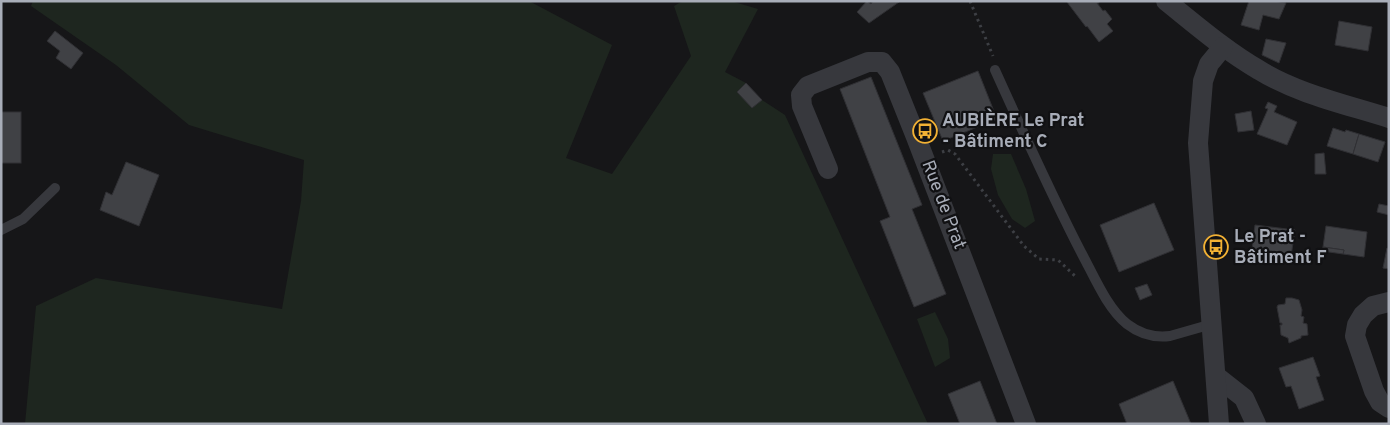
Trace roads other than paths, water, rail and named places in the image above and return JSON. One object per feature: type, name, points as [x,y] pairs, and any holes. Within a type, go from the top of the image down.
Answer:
[{"type":"street","points":[[1166,1],[1223,47],[1259,71],[1299,90],[1389,118]]},
{"type":"street","points":[[1219,424],[1198,143],[1203,81],[1209,64],[1223,47]]},
{"type":"street","name":"Rue de Prat","points":[[828,169],[802,106],[801,95],[808,86],[868,62],[882,62],[890,72],[925,158],[1026,424]]},
{"type":"street","points":[[1389,302],[1373,306],[1363,315],[1357,325],[1355,336],[1374,391],[1380,402],[1389,408]]},
{"type":"street","points":[[1216,376],[1244,398],[1256,424]]},
{"type":"lane","points":[[995,70],[1056,204],[1102,292],[1116,312],[1126,323],[1146,335],[1164,337],[1212,324]]},
{"type":"lane","points":[[1,230],[22,219],[55,188]]},
{"type":"place","name":"AUBIÈRE Le Prat - Bâtiment C","points":[[925,131]]},
{"type":"place","name":"Le Prat - Bâtiment F","points":[[1216,247]]}]
